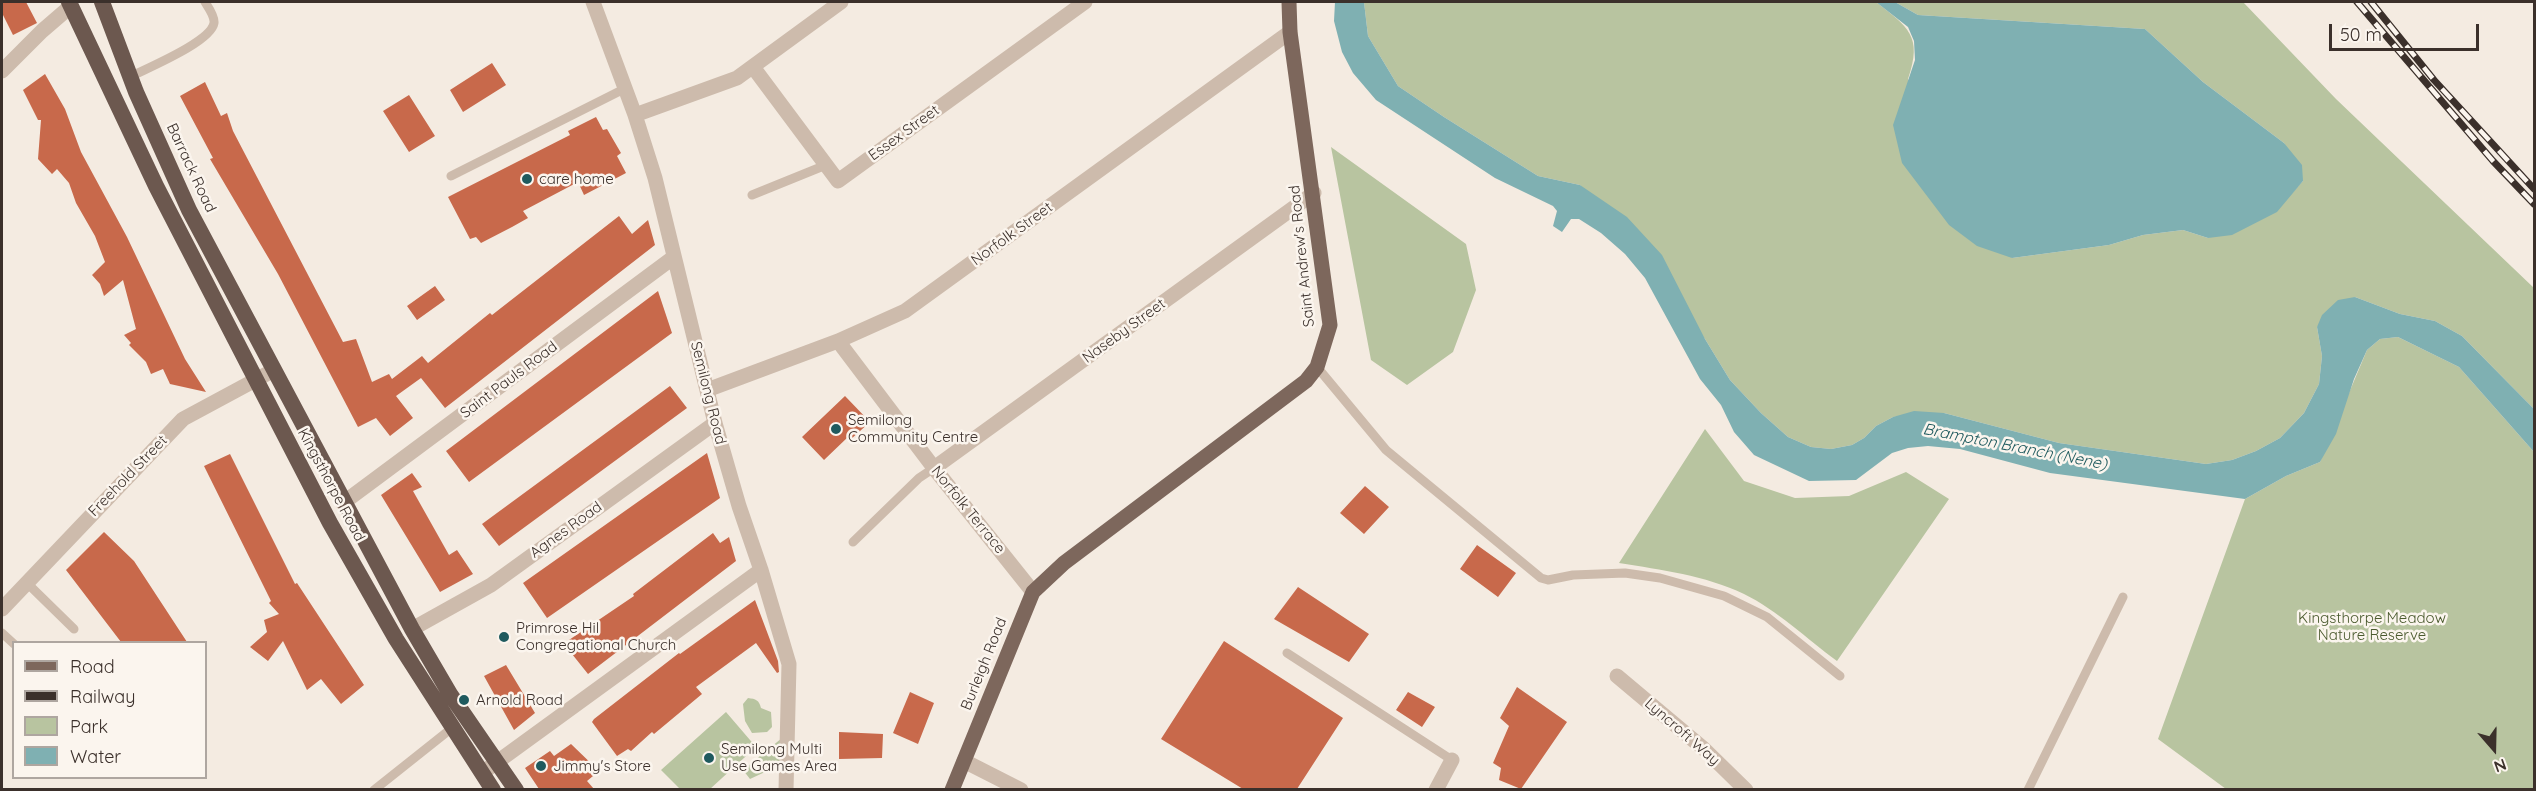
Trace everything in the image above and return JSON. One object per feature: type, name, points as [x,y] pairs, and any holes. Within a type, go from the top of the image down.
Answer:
[{"type":"highway","name":"Barrack Road","points":[[102,2],[130,77],[189,210],[260,344]]},
{"type":"highway","name":"Kingsthorpe Road","points":[[71,3],[156,186],[336,533],[396,639],[493,789]]},
{"type":"highway","name":"Kingsthorpe Road","points":[[260,344],[412,629],[450,694],[516,789]]},
{"type":"main road","name":"Saint Andrew's Road","points":[[1064,563],[1306,381],[1317,367],[1330,325],[1314,193],[1290,32],[1289,2]]},
{"type":"main road","name":"Burleigh Road","points":[[952,789],[1033,592],[1064,563]]},
{"type":"street","name":"Semilong Road","points":[[593,2],[635,115],[655,178],[715,423],[789,664],[786,789]]},
{"type":"street","points":[[635,115],[737,78],[841,2]]},
{"type":"street","name":"Essex Street","points":[[753,67],[838,181],[1085,2]]},
{"type":"street","points":[[2,71],[71,3]]},
{"type":"street","name":"Norfolk Street","points":[[708,390],[838,341],[905,311],[1290,32]]},
{"type":"street","name":"Naseby Street","points":[[934,468],[1314,193]]},
{"type":"street","name":"Saint Pauls Road","points":[[343,503],[674,257]]},
{"type":"street","name":"Norfolk Terrace","points":[[838,341],[934,468],[1033,592]]},
{"type":"street","name":"Freehold Street","points":[[2,609],[183,419],[274,369]]},
{"type":"street","name":"Agnes Road","points":[[412,629],[491,585],[715,423]]},
{"type":"street","points":[[482,773],[761,570]]},
{"type":"street","name":"Lyncroft Way","points":[[1617,676],[1704,749],[1746,789]]},
{"type":"street","points":[[1436,789],[1452,760]]},
{"type":"street","points":[[964,761],[1022,789]]},
{"type":"lane","points":[[130,77],[198,42],[211,29],[213,17],[205,2]]},
{"type":"lane","points":[[451,176],[624,90]]},
{"type":"lane","points":[[752,195],[826,165]]},
{"type":"lane","points":[[1317,367],[1386,450],[1541,578],[1548,580],[1573,574],[1625,573],[1660,578],[1724,596],[1767,617],[1840,676]]},
{"type":"lane","points":[[854,542],[920,478],[934,468]]},
{"type":"lane","points":[[27,583],[74,629]]},
{"type":"lane","points":[[2028,789],[2123,597]]},
{"type":"lane","points":[[1287,653],[1452,760]]},
{"type":"lane","points":[[374,789],[452,728]]},
{"type":"green space","points":[[1364,2],[1876,2],[1897,19],[1910,34],[1914,52],[1908,79],[2012,258],[2109,245],[2143,235],[2183,230],[2208,238],[2291,194],[2303,181],[2284,143],[2203,82],[2145,29],[1918,15],[1895,2],[2243,2],[2336,99],[2534,288],[2534,409],[2462,336],[2435,321],[2400,314],[2355,297],[2317,327],[2322,356],[2319,384],[2304,413],[2280,438],[2256,451],[2232,460],[2206,464],[2059,443],[1944,413],[1893,417],[1876,426],[1864,438],[1852,445],[1831,449],[1811,447],[1788,437],[1761,413],[1730,380],[1705,339],[1580,185],[1538,176],[1398,86],[1368,36]]},
{"type":"green space","points":[[1331,147],[1466,244],[1476,290],[1453,352],[1407,385],[1371,360]]},
{"type":"green space","name":"Kingsthorpe Meadow Nature Reserve","points":[[2398,337],[2459,367],[2534,452],[2534,789],[2226,789],[2158,739],[2245,499],[2286,476],[2320,462],[2367,350],[2380,339]]},
{"type":"green space","points":[[1705,429],[1744,481],[1795,498],[1849,496],[1906,472],[1949,499],[1837,661],[1780,616],[1744,594],[1698,578],[1619,563]]},
{"type":"green space","points":[[748,698],[757,700],[761,708],[771,712],[772,727],[767,732],[752,733],[745,721],[743,704]]},
{"type":"green space","name":"Semilong Multi Use Games Area","points":[[726,712],[756,747],[710,789],[680,789],[661,770]]},
{"type":"green space","points":[[782,738],[782,764],[750,779],[743,770]]},
{"type":"water","name":"Brampton Branch (Nene)","points":[[1335,2],[1364,2],[1368,36],[1398,86],[1538,176],[1580,185],[1627,217],[1662,255],[1705,339],[1730,380],[1761,413],[1788,437],[1811,447],[1831,449],[1852,445],[1864,438],[1876,426],[1893,417],[1914,411],[1944,413],[2059,443],[2206,464],[2232,460],[2256,451],[2280,438],[2304,413],[2319,384],[2322,356],[2317,327],[2322,315],[2338,300],[2355,297],[2400,314],[2435,321],[2462,336],[2534,409],[2534,452],[2459,367],[2398,337],[2380,339],[2367,350],[2354,379],[2336,434],[2320,462],[2286,476],[2245,499],[2050,473],[1960,449],[1928,446],[1908,448],[1892,453],[1856,480],[1809,481],[1754,455],[1734,432],[1721,405],[1700,379],[1645,278],[1625,254],[1601,233],[1579,219],[1571,219],[1562,232],[1553,226],[1557,211],[1553,206],[1495,178],[1376,100],[1353,73],[1342,52],[1334,21]]},
{"type":"water","points":[[1876,2],[1895,2],[1918,15],[2145,29],[2203,82],[2284,143],[2302,165],[2303,181],[2277,212],[2232,235],[2208,238],[2183,230],[2143,235],[2109,245],[2012,258],[1977,246],[1949,225],[1902,163],[1893,125],[1915,60],[1914,41],[1908,27]]},
{"type":"building","points":[[2,2],[26,2],[37,23],[13,35],[2,13]]},
{"type":"building","points":[[492,63],[506,85],[463,112],[450,90]]},
{"type":"building","points":[[45,74],[65,109],[81,152],[127,237],[185,359],[206,392],[170,384],[163,369],[151,374],[146,362],[129,345],[131,343],[124,335],[136,329],[123,280],[104,296],[100,284],[92,275],[105,262],[95,236],[76,203],[69,183],[57,169],[52,174],[38,159],[41,120],[38,120],[23,90]]},
{"type":"building","points":[[205,82],[221,116],[227,113],[233,131],[343,342],[356,339],[372,382],[389,374],[392,379],[422,356],[428,363],[490,313],[492,315],[619,216],[632,234],[648,220],[655,245],[445,408],[421,378],[396,396],[413,418],[390,436],[376,418],[358,427],[278,274],[210,159],[213,158],[180,96]]},
{"type":"building","points":[[409,95],[435,136],[409,152],[383,111]]},
{"type":"building","name":"care home","points":[[596,117],[603,130],[607,129],[621,153],[617,156],[626,173],[584,195],[578,182],[523,211],[528,218],[512,227],[481,243],[476,237],[470,239],[448,197],[570,135],[568,131]]},
{"type":"building","points":[[435,286],[445,300],[417,320],[407,306]]},
{"type":"building","points":[[658,291],[672,333],[469,482],[446,451]]},
{"type":"building","points":[[670,386],[687,408],[499,546],[482,524]]},
{"type":"building","name":"Semilong Community Centre","points":[[845,396],[870,422],[850,440],[848,437],[824,460],[802,437]]},
{"type":"building","points":[[707,453],[720,498],[547,618],[523,583]]},
{"type":"building","points":[[230,454],[295,584],[297,583],[364,685],[341,704],[321,679],[307,690],[283,641],[268,661],[250,647],[267,632],[264,620],[279,614],[269,603],[271,601],[204,466]]},
{"type":"building","points":[[412,473],[422,487],[413,491],[449,555],[457,550],[473,574],[440,592],[381,495]]},
{"type":"building","points":[[1365,486],[1389,507],[1364,534],[1340,513]]},
{"type":"building","points":[[104,532],[134,561],[186,641],[120,641],[66,570]]},
{"type":"building","points":[[713,533],[720,543],[729,537],[736,561],[588,674],[572,654],[577,650],[569,640],[634,596],[633,594]]},
{"type":"building","points":[[1477,545],[1516,573],[1498,597],[1460,569]]},
{"type":"building","points":[[1298,587],[1369,634],[1349,662],[1274,619]]},
{"type":"building","points":[[755,600],[778,661],[779,672],[777,673],[756,643],[696,687],[702,694],[654,734],[652,732],[631,751],[628,749],[617,756],[592,722],[594,719],[679,653]]},
{"type":"building","points":[[1224,641],[1343,718],[1297,789],[1243,789],[1161,739]]},
{"type":"building","points":[[506,665],[535,713],[514,730],[484,676]]},
{"type":"building","points":[[1517,687],[1567,722],[1521,789],[1499,780],[1501,768],[1493,763],[1509,726],[1500,718]]},
{"type":"building","points":[[910,692],[934,703],[918,744],[893,733]]},
{"type":"building","points":[[1408,692],[1435,707],[1422,727],[1396,710]]},
{"type":"building","points":[[839,732],[883,734],[882,758],[839,759]]},
{"type":"building","points":[[571,744],[599,771],[587,781],[594,789],[539,789],[525,768],[550,751],[554,756]]},
{"type":"railway","points":[[2357,2],[2493,161],[2534,204]]},
{"type":"railway","points":[[2371,2],[2434,80],[2534,189]]},
{"type":"place","name":"care home","points":[[527,179]]},
{"type":"place","name":"Semilong Community Centre","points":[[836,429]]},
{"type":"place","name":"Primrose Hil Congregational Church","points":[[504,637]]},
{"type":"place","name":"Arnold Road","points":[[464,700]]},
{"type":"place","name":"Semilong Multi Use Games Area","points":[[709,758]]},
{"type":"place","name":"Jimmy's Store","points":[[541,766]]}]
